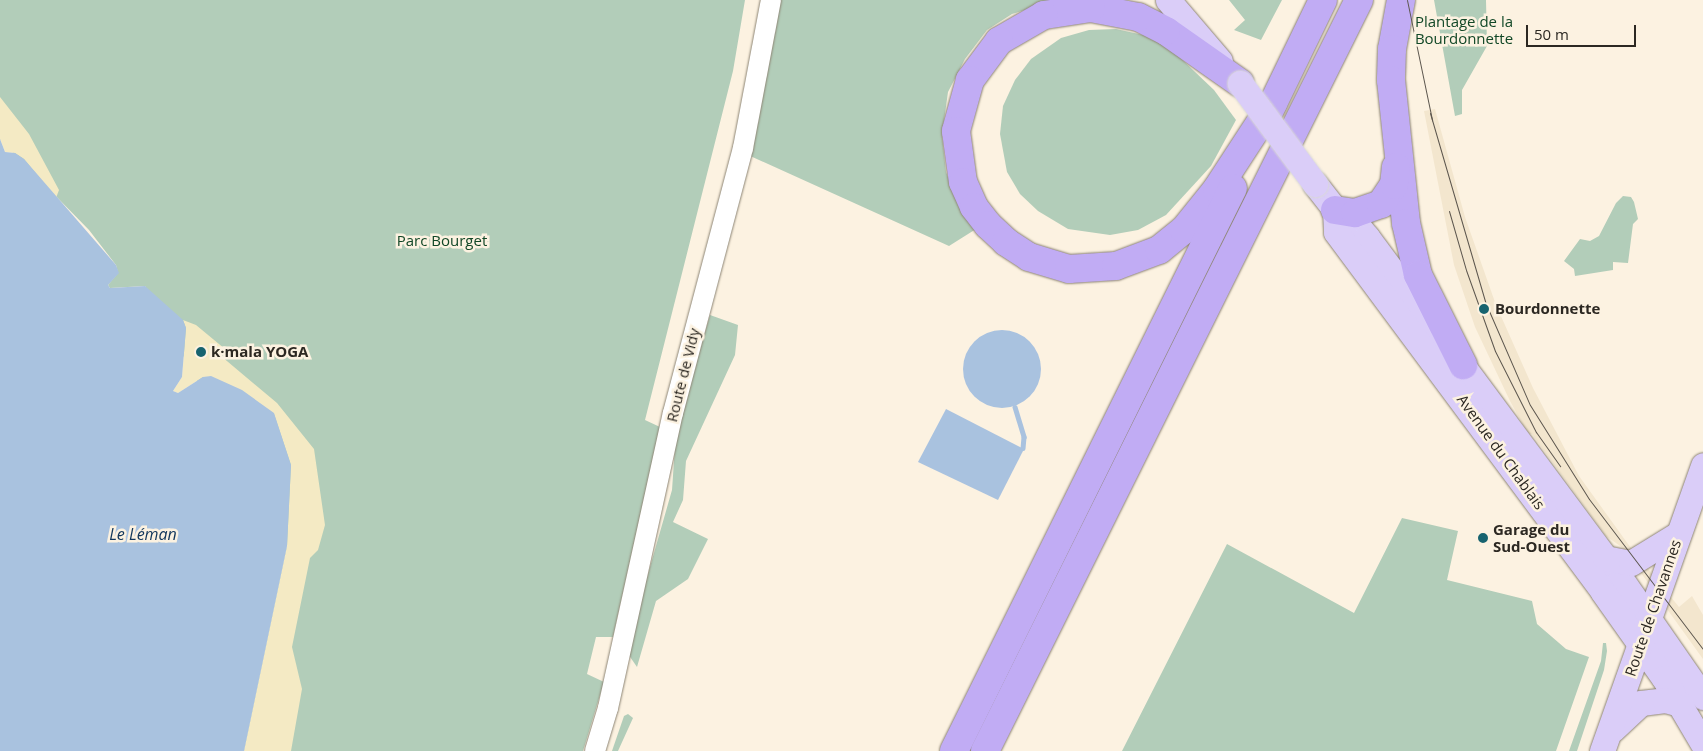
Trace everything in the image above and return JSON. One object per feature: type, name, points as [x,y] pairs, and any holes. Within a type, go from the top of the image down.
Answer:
[{"type":"highway","points":[[954,751],[1324,0]]},
{"type":"highway","points":[[985,751],[1359,0]]},
{"type":"highway","points":[[1401,0],[1392,49],[1391,80],[1397,153],[1406,224],[1418,275],[1463,365]]},
{"type":"highway","points":[[1240,83],[1166,31],[1132,16],[1078,8],[1034,19],[999,41],[976,70],[965,91],[957,118],[956,143],[959,170],[968,195],[995,233],[1029,257],[1079,270],[1131,262],[1159,250],[1192,221],[1241,154],[1273,103]]},
{"type":"highway","points":[[1335,210],[1355,213],[1381,204],[1394,185],[1397,153]]},
{"type":"main road","points":[[1168,0],[1240,83]]},
{"type":"main road","points":[[1190,0],[1208,24],[1240,83]]},
{"type":"main road","name":"Avenue du Chablais","points":[[1240,83],[1335,210],[1354,221],[1463,365],[1650,619],[1692,701],[1703,744]]},
{"type":"main road","name":"Avenue du Chablais","points":[[1335,210],[1336,232],[1472,412],[1641,646],[1692,701]]},
{"type":"main road","name":"Route de Chavannes","points":[[1606,742],[1703,465]]},
{"type":"main road","points":[[1605,558],[1631,562],[1678,534]]},
{"type":"main road","points":[[1606,742],[1641,703],[1664,700],[1692,701]]},
{"type":"street","name":"Route de Vidy","points":[[595,751],[608,708],[672,413],[743,148],[771,0]]},
{"type":"shaded area","points":[[1435,109],[1465,217],[1496,305],[1533,388],[1579,476],[1628,544],[1679,607],[1692,596],[1703,615],[1703,659],[1623,548],[1606,536],[1532,434],[1528,434],[1510,401],[1475,327],[1454,265],[1424,111]]},
{"type":"green space","name":"Parc Bourget","points":[[0,0],[745,0],[733,71],[645,420],[660,427],[613,637],[596,637],[587,674],[604,682],[583,751],[244,751],[287,546],[145,286],[110,288],[108,285],[118,273],[116,265],[89,230],[0,139]]},
{"type":"green space","points":[[776,0],[1057,0],[1012,14],[987,30],[965,59],[948,92],[942,135],[946,172],[958,203],[976,229],[949,246],[748,155]]},
{"type":"green space","points":[[1229,0],[1282,0],[1261,40],[1234,30],[1245,20]]},
{"type":"green space","name":"Plantage de la Bourdonnette","points":[[1434,0],[1486,0],[1487,46],[1462,90],[1462,114],[1455,116]]},
{"type":"green space","points":[[1116,29],[1148,36],[1171,49],[1214,90],[1236,120],[1211,166],[1166,215],[1138,230],[1110,235],[1068,229],[1038,211],[1020,194],[1007,172],[1000,134],[1003,106],[1015,80],[1031,59],[1061,38],[1089,30]]},
{"type":"green space","points":[[1623,196],[1631,197],[1638,219],[1633,224],[1628,263],[1613,262],[1613,270],[1575,276],[1574,269],[1564,261],[1580,239],[1590,241],[1599,236],[1616,203]]},
{"type":"green space","points":[[710,315],[738,325],[735,355],[686,461],[683,500],[673,522],[708,539],[688,579],[656,601],[637,667],[626,651],[672,490],[676,432]]},
{"type":"green space","points":[[1402,518],[1458,531],[1447,580],[1532,601],[1537,624],[1566,649],[1589,657],[1556,751],[1122,751],[1227,544],[1354,613]]},
{"type":"green space","points":[[1603,643],[1606,643],[1607,651],[1604,670],[1577,751],[1569,751],[1601,661]]},
{"type":"green space","points":[[628,714],[633,718],[618,751],[612,751],[624,716]]},
{"type":"sand","points":[[0,97],[29,134],[59,190],[56,198],[24,159],[15,153],[5,152],[0,139]]},
{"type":"sand","points":[[183,320],[196,325],[225,349],[221,356],[277,403],[314,449],[325,525],[318,550],[310,558],[292,647],[302,689],[291,751],[244,751],[287,546],[291,465],[274,414],[203,377],[178,393],[173,391],[182,377],[186,328]]},
{"type":"water","name":"Le Léman","points":[[0,139],[5,152],[15,153],[24,159],[116,265],[119,273],[108,285],[110,288],[145,286],[183,320],[186,328],[182,377],[173,391],[178,393],[203,377],[211,376],[242,390],[274,413],[291,465],[287,546],[244,751],[0,751]]},
{"type":"water","points":[[994,330],[1010,330],[1024,336],[1035,347],[1041,361],[1041,377],[1035,391],[1024,402],[1010,408],[994,408],[980,402],[969,391],[963,377],[963,361],[969,347],[980,336]]},
{"type":"water","points":[[946,409],[1024,449],[998,500],[918,462]]},
{"type":"waterway","points":[[1015,407],[1024,437],[1023,448]]},
{"type":"tram line","points":[[1407,0],[1432,120]]},
{"type":"tram line","points":[[1430,113],[1486,304],[1530,405],[1589,499],[1703,649]]},
{"type":"tram line","points":[[1449,211],[1466,270],[1495,351],[1536,432],[1560,466]]},
{"type":"place","name":"Bourdonnette","points":[[1484,309]]},
{"type":"place","name":"k·mala YOGA","points":[[201,352]]},
{"type":"place","name":"Garage du Sud-Ouest","points":[[1483,538]]}]
